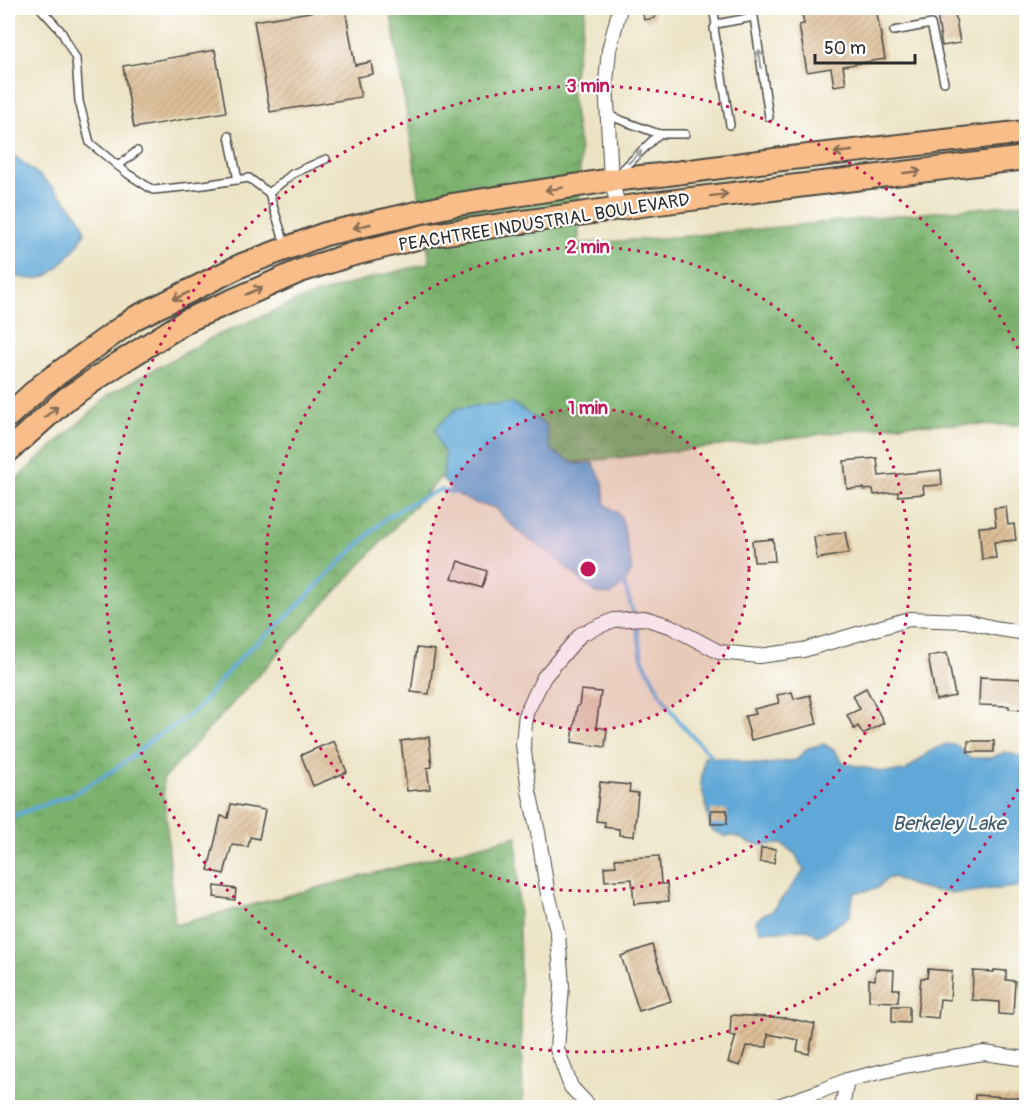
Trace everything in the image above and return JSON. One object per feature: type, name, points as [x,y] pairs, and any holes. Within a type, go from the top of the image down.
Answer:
[{"type":"highway","name":"PEACHTREE INDUSTRIAL BOULEVARD","points":[[8,416],[42,385],[135,318],[242,266],[325,234],[452,205],[611,180],[1026,132]]},
{"type":"highway","name":"PEACHTREE INDUSTRIAL BOULEVARD","points":[[8,451],[66,399],[188,320],[300,271],[350,255],[425,237],[619,208],[1026,158]]},
{"type":"street","points":[[619,208],[611,180],[606,82],[609,50],[620,8]]},
{"type":"street","points":[[591,1107],[571,1087],[557,1049],[562,986],[558,935],[529,791],[523,744],[526,713],[544,677],[581,634],[614,620],[644,618],[670,626],[719,652],[759,656],[803,650],[909,619],[966,621],[1026,633]]},
{"type":"street","points":[[772,1107],[847,1080],[904,1066],[984,1053],[1026,1059]]},
{"type":"street","points":[[842,1107],[847,1080]]},
{"type":"lane","points":[[40,8],[60,31],[76,59],[80,101],[90,143],[153,190],[249,178],[269,193],[286,249]]},
{"type":"lane","points":[[713,8],[716,24],[714,28],[730,125]]},
{"type":"lane","points":[[716,24],[754,17],[769,117]]},
{"type":"lane","points":[[894,31],[931,24],[944,82]]},
{"type":"lane","points":[[608,115],[659,134],[685,134]]},
{"type":"lane","points":[[611,180],[659,134]]},
{"type":"lane","points":[[229,136],[238,180]]},
{"type":"lane","points":[[118,165],[137,151]]},
{"type":"lane","points":[[269,193],[292,174],[326,159]]},
{"type":"green space","points":[[390,8],[586,8],[571,89],[580,151],[579,244],[687,236],[1026,203],[1026,425],[909,424],[440,478],[163,779],[175,925],[517,836],[523,1107],[8,1107],[8,486],[108,395],[209,339],[296,301],[363,280],[430,263]]},
{"type":"water","points":[[8,151],[61,195],[79,217],[84,228],[82,239],[54,271],[44,277],[25,278],[8,273]]},
{"type":"water","points":[[512,403],[546,425],[549,444],[553,452],[575,464],[593,463],[603,482],[605,504],[620,515],[623,523],[632,570],[624,583],[611,595],[596,593],[552,555],[525,537],[496,508],[471,502],[455,493],[443,480],[445,453],[440,446],[435,429],[456,409]]},
{"type":"water","name":"Berkeley Lake","points":[[824,744],[835,751],[843,763],[885,772],[905,771],[929,752],[946,744],[958,746],[969,758],[991,758],[1005,752],[1026,758],[1026,885],[953,893],[917,887],[894,877],[887,879],[876,889],[854,893],[849,917],[818,936],[807,929],[760,931],[756,921],[772,911],[804,871],[795,854],[782,844],[760,845],[711,830],[701,784],[704,757],[761,765],[796,760],[808,748]]},
{"type":"building","points":[[345,8],[355,65],[371,62],[373,74],[357,77],[361,97],[270,112],[254,21]]},
{"type":"building","points":[[653,8],[655,18],[644,20],[642,9]]},
{"type":"building","points":[[801,8],[876,8],[885,59],[843,66],[846,84],[834,86],[831,68],[807,72],[799,25],[804,24]]},
{"type":"building","points":[[936,8],[954,8],[960,43],[942,46]]},
{"type":"building","points":[[215,50],[226,112],[134,128],[123,66]]},
{"type":"building","points":[[877,458],[879,476],[941,470],[942,485],[923,486],[924,494],[898,496],[898,492],[874,495],[873,489],[847,489],[844,461]]},
{"type":"building","points":[[1006,507],[1008,525],[1014,524],[1016,540],[994,542],[996,558],[982,559],[979,527],[996,526],[994,508]]},
{"type":"building","points":[[845,532],[849,553],[817,559],[814,537]]},
{"type":"building","points":[[773,539],[775,561],[754,562],[752,541]]},
{"type":"building","points":[[458,561],[487,571],[482,588],[452,578]]},
{"type":"building","points":[[417,648],[435,650],[429,694],[411,692]]},
{"type":"building","points":[[947,653],[955,696],[936,700],[928,656]]},
{"type":"building","points":[[980,677],[1024,679],[1022,710],[1009,709],[1009,706],[979,705]]},
{"type":"building","points":[[866,688],[884,723],[863,734],[858,726],[854,729],[847,715],[860,709],[853,695]]},
{"type":"building","points":[[581,690],[601,692],[596,727],[607,729],[605,747],[572,742]]},
{"type":"building","points":[[792,692],[794,699],[810,695],[817,724],[751,740],[745,716],[756,714],[754,709],[779,703],[777,695]]},
{"type":"building","points":[[429,737],[432,767],[427,768],[430,789],[407,791],[401,741]]},
{"type":"building","points":[[334,741],[347,772],[313,786],[301,755]]},
{"type":"building","points":[[968,741],[994,741],[994,752],[968,752]]},
{"type":"building","points":[[600,782],[630,785],[629,792],[638,793],[634,836],[619,835],[619,829],[604,827],[605,822],[596,821]]},
{"type":"building","points":[[231,804],[265,810],[259,839],[250,837],[248,847],[232,845],[224,874],[208,870],[221,816],[228,818]]},
{"type":"building","points":[[711,810],[727,810],[727,824],[711,824]]},
{"type":"building","points":[[761,848],[776,849],[774,863],[760,862]]},
{"type":"building","points":[[659,856],[661,884],[667,884],[669,901],[634,904],[632,879],[605,881],[604,867],[616,866],[615,859]]},
{"type":"building","points":[[215,886],[236,889],[235,900],[214,897]]},
{"type":"building","points":[[652,945],[671,1001],[639,1011],[621,956]]},
{"type":"building","points":[[876,969],[894,970],[893,989],[899,989],[898,1002],[869,1001],[869,979],[875,980]]},
{"type":"building","points":[[928,969],[952,971],[950,1000],[940,999],[938,1018],[917,1016],[921,978],[927,978]]},
{"type":"building","points":[[994,970],[1006,971],[1006,980],[1015,981],[1013,1015],[999,1014],[999,1002],[972,1000],[973,971],[994,972]]},
{"type":"building","points":[[892,1006],[909,1006],[909,1023],[892,1022]]},
{"type":"building","points":[[731,1015],[787,1018],[815,1024],[809,1054],[797,1051],[799,1040],[768,1034],[767,1047],[746,1046],[740,1066],[728,1062],[736,1036],[730,1036]]},
{"type":"building","points":[[975,1095],[1022,1098],[1021,1107],[974,1107]]},
{"type":"waterway","points":[[8,819],[73,794],[112,771],[150,741],[180,722],[200,706],[248,650],[284,620],[385,519],[409,504],[439,490],[455,493]]},
{"type":"waterway","points":[[624,583],[635,619],[642,658],[660,693],[680,723],[712,757]]}]
